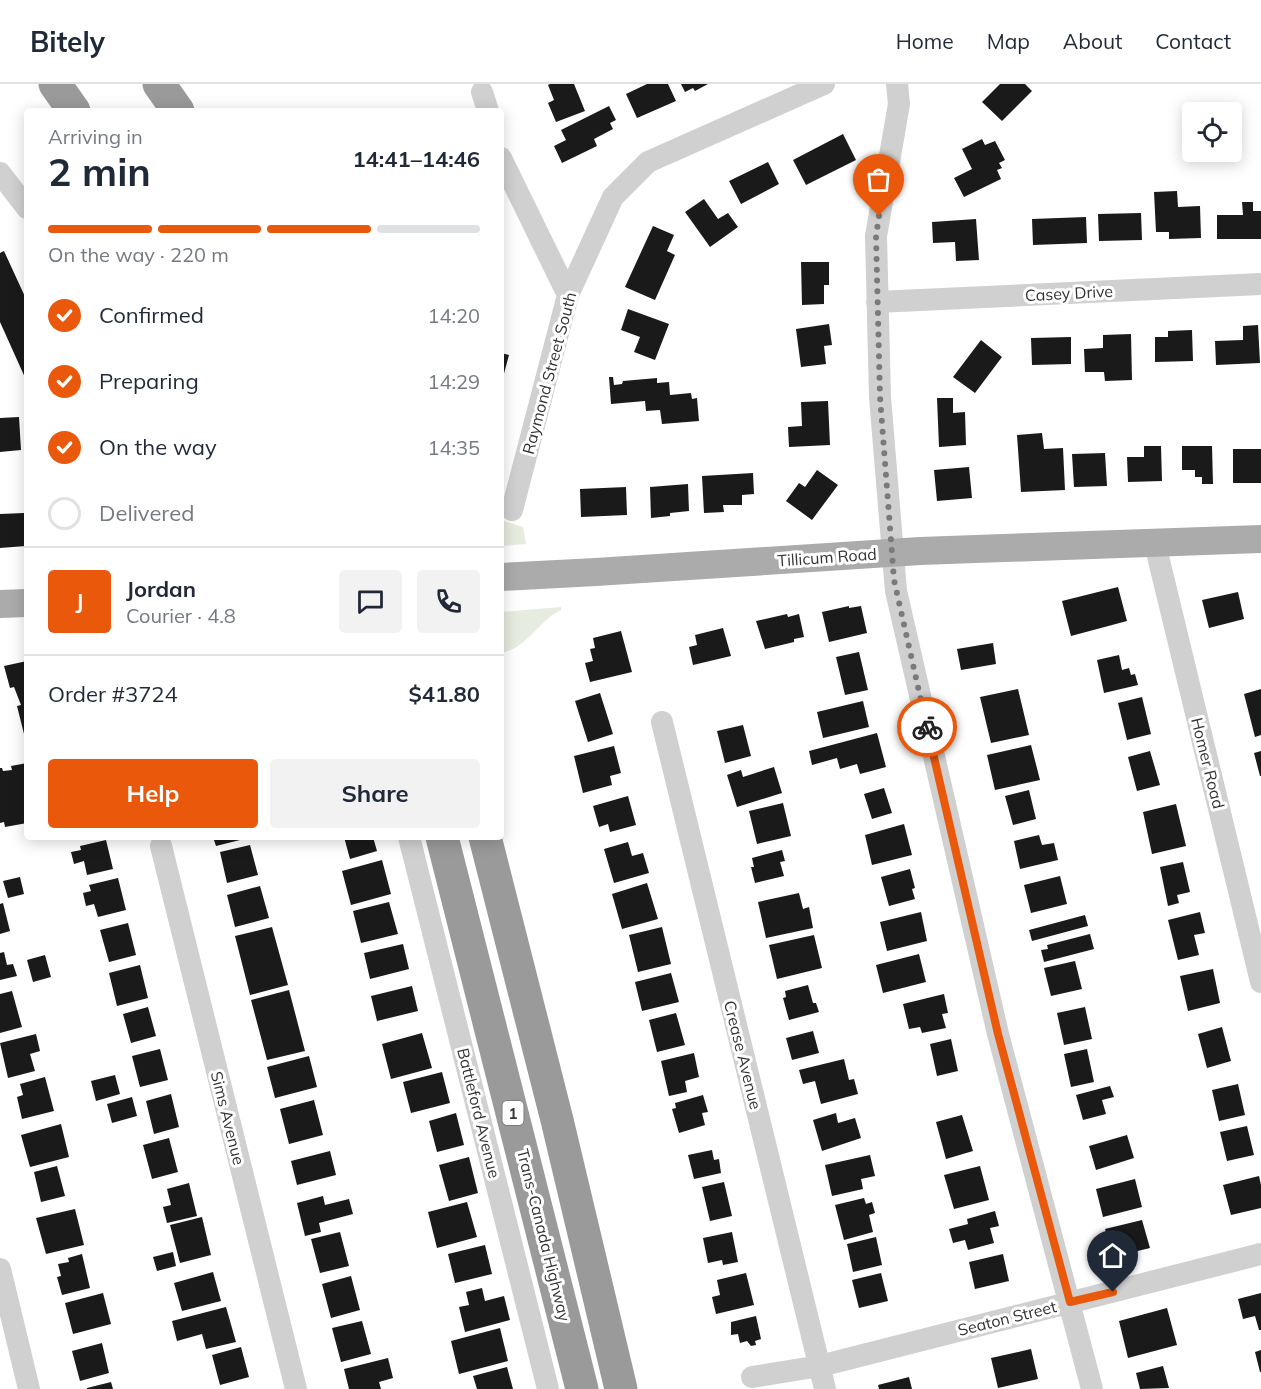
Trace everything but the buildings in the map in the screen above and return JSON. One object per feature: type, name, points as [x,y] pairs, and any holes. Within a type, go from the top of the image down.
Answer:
[{"type":"highway","points":[[55,84],[72,108]]},
{"type":"highway","points":[[159,84],[176,108]]},
{"type":"highway","name":"Trans-Canada Highway","points":[[443,840],[582,1389]]},
{"type":"highway","points":[[486,840],[557,1120],[621,1389]]},
{"type":"main road","name":"Tillicum Road","points":[[504,577],[892,553],[1261,539]]},
{"type":"main road","points":[[0,604],[24,603]]},
{"type":"street","name":"Raymond Street South","points":[[512,510],[568,295],[613,197],[648,162],[824,84]]},
{"type":"street","points":[[897,84],[899,104],[876,236],[880,397],[896,591],[998,1034],[1092,1389]]},
{"type":"street","points":[[504,165],[568,295]]},
{"type":"street","points":[[2,181],[24,205]]},
{"type":"street","name":"Casey Drive","points":[[877,302],[1261,284]]},
{"type":"street","name":"Homer Road","points":[[1155,544],[1261,982]]},
{"type":"street","name":"Crease Avenue","points":[[662,722],[825,1389]]},
{"type":"street","name":"Battleford Avenue","points":[[410,840],[548,1389]]},
{"type":"street","name":"Sims Avenue","points":[[161,846],[296,1389]]},
{"type":"street","name":"Seaton Street","points":[[752,1377],[820,1366],[1261,1254]]},
{"type":"street","points":[[0,1269],[29,1389]]},
{"type":"shaded area","points":[[504,521],[523,527],[526,544],[504,546]]},
{"type":"shaded area","points":[[561,607],[561,610],[519,646],[504,652],[504,612]]},
{"type":"way so far","points":[[879,216],[876,236],[880,397],[894,580],[927,727]]},
{"type":"route","points":[[927,727],[998,1034],[1070,1302],[1113,1292]]}]
